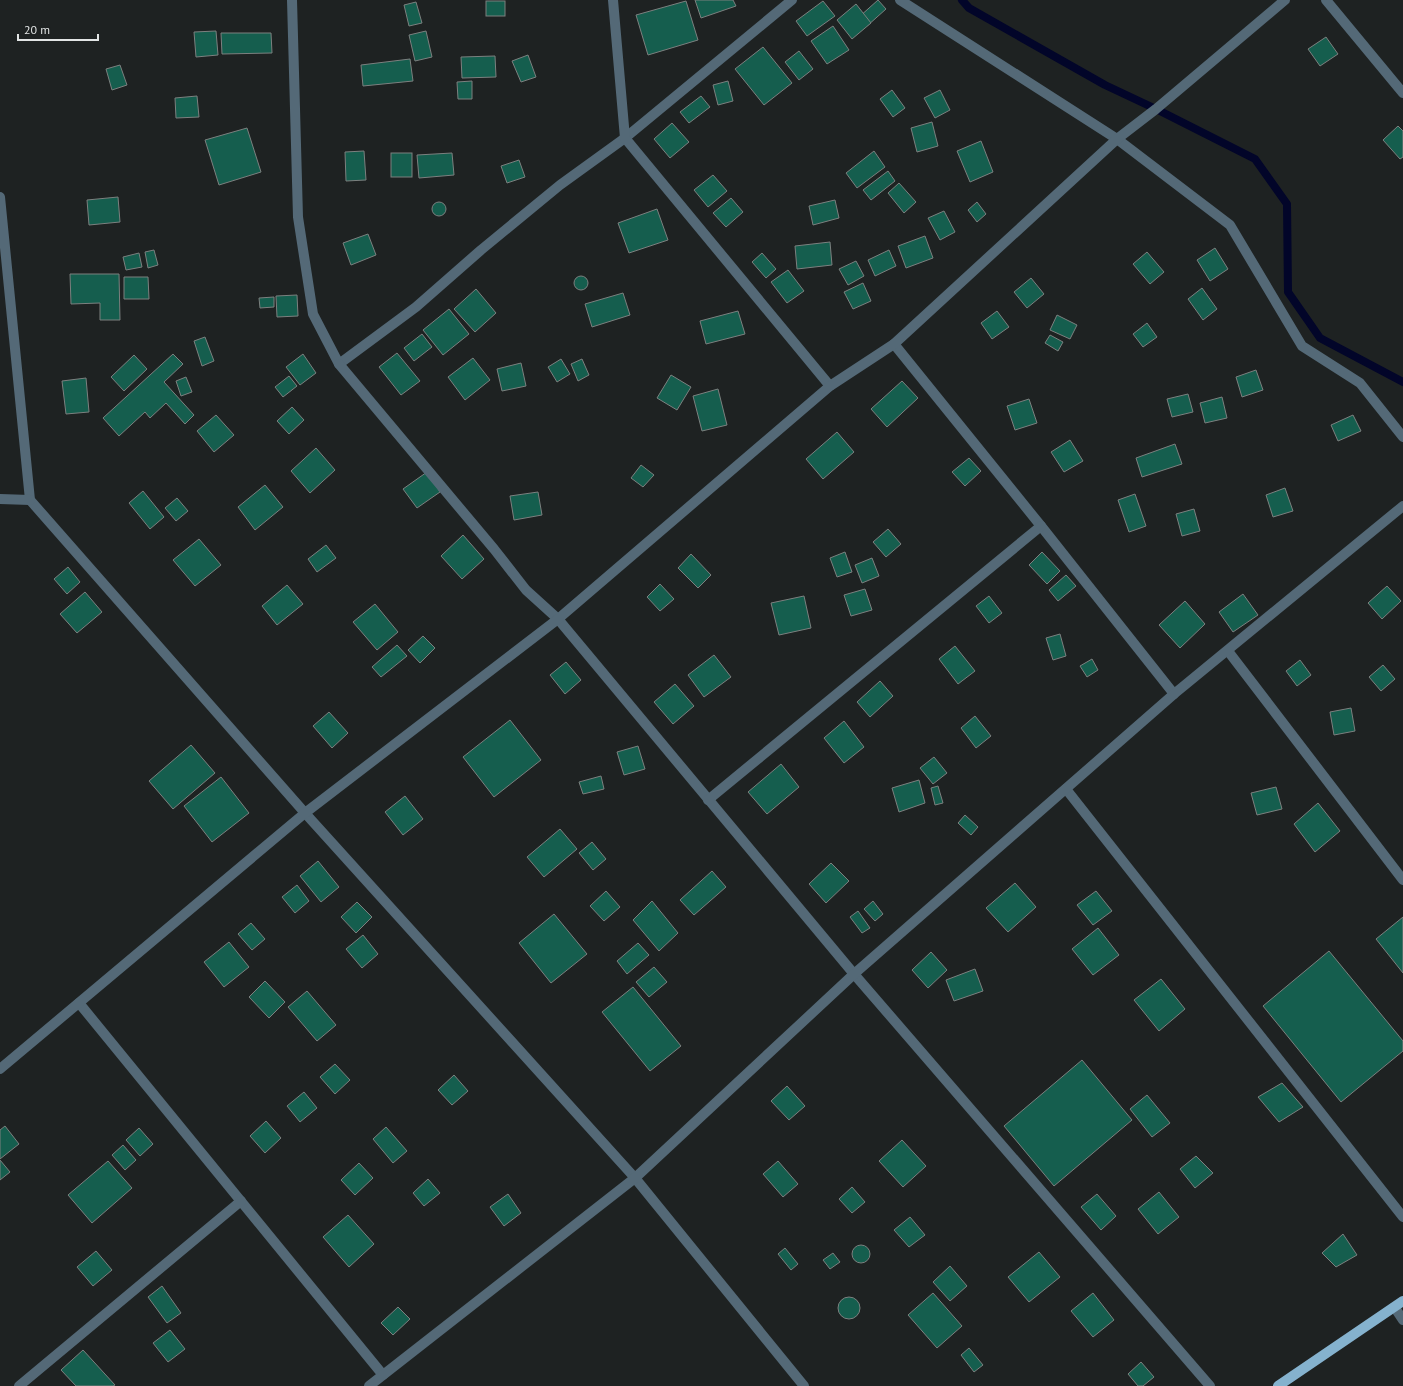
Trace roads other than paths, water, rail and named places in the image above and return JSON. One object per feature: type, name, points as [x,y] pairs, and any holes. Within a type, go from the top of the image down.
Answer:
[{"type":"main road","points":[[1278,1386],[1403,1301]]},
{"type":"street","points":[[292,0],[298,217],[313,314],[339,364],[494,549],[526,590],[558,619],[854,974],[1210,1386]]},
{"type":"street","points":[[613,0],[625,138],[830,386]]},
{"type":"street","points":[[339,364],[416,307],[481,250],[560,185],[625,138],[792,0]]},
{"type":"street","points":[[900,0],[1117,139],[1230,225],[1302,346],[1360,383],[1403,437]]},
{"type":"street","points":[[0,1069],[304,813],[558,619],[830,386],[894,344],[1117,139],[1156,109],[1285,0]]},
{"type":"street","points":[[1326,0],[1403,93]]},
{"type":"street","points":[[0,197],[30,500],[304,813],[635,1178],[804,1386]]},
{"type":"street","points":[[894,344],[1174,694]]},
{"type":"street","points":[[0,499],[30,500]]},
{"type":"street","points":[[369,1386],[635,1178],[854,974],[1174,694],[1403,506]]},
{"type":"street","points":[[708,800],[1041,526]]},
{"type":"street","points":[[1228,651],[1403,880]]},
{"type":"street","points":[[1066,789],[1403,1218]]},
{"type":"street","points":[[79,1003],[383,1375]]},
{"type":"street","points":[[19,1386],[241,1201]]},
{"type":"street","points":[[1394,1308],[1403,1320]]},
{"type":"waterway","points":[[962,0],[969,8],[1105,85],[1255,159],[1287,204],[1288,292],[1320,338],[1403,382]]}]
